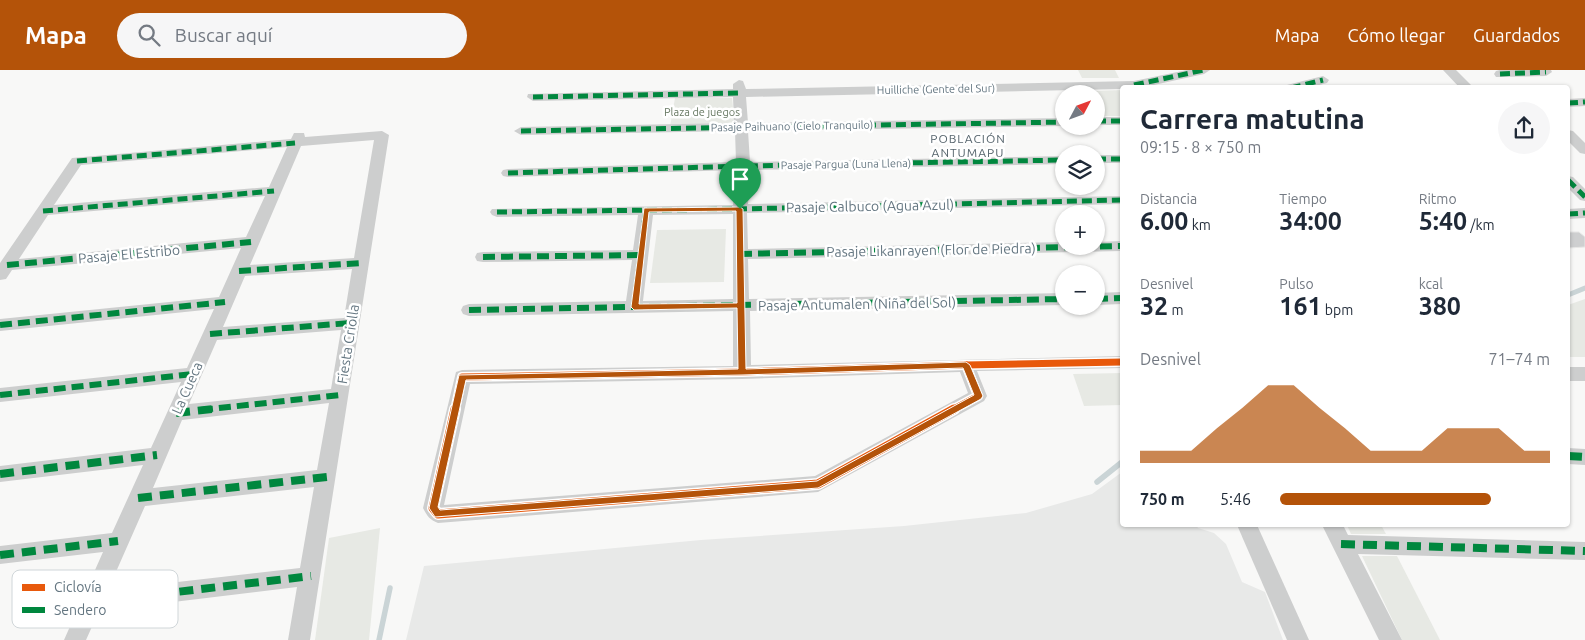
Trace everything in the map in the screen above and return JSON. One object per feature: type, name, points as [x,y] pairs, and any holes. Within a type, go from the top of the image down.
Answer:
[{"type":"street","points":[[1126,70],[1134,85]]},
{"type":"street","name":"Huilliche (Gente del Sur)","points":[[1139,85],[1204,70]]},
{"type":"street","points":[[1449,70],[1465,85]]},
{"type":"street","points":[[1498,72],[1546,72]]},
{"type":"street","points":[[1498,72],[1512,85]]},
{"type":"street","points":[[1303,85],[1323,80]]},
{"type":"street","name":"Huilliche (Gente del Sur)","points":[[533,97],[739,88],[1120,86]]},
{"type":"street","points":[[739,88],[743,166],[740,209],[742,372]]},
{"type":"street","points":[[1570,103],[1585,102]]},
{"type":"street","points":[[1105,121],[1120,121]]},
{"type":"street","name":"Pasaje Paihuano (Cielo Tranquilo)","points":[[521,131],[1055,122]]},
{"type":"street","name":"Fiesta Criolla","points":[[297,140],[382,135],[299,640]]},
{"type":"street","points":[[3,270],[77,161],[297,140]]},
{"type":"street","name":"La Cueca","points":[[106,570],[297,140]]},
{"type":"street","points":[[1105,159],[1120,159]]},
{"type":"street","name":"Pasaje Pargua (Luna Llena)","points":[[508,172],[1055,160]]},
{"type":"street","points":[[1570,182],[1585,197]]},
{"type":"street","points":[[43,211],[274,190]]},
{"type":"street","name":"Pasaje Calbuco (Agua Azul)","points":[[497,212],[740,209],[1120,200]]},
{"type":"street","points":[[634,307],[646,210]]},
{"type":"street","points":[[1570,214],[1585,213]]},
{"type":"street","name":"Pasaje El Estribo","points":[[3,270],[251,242]]},
{"type":"street","name":"Pasaje Likanrayen (Flor de Piedra)","points":[[740,254],[1120,246]]},
{"type":"street","points":[[483,257],[640,255]]},
{"type":"street","points":[[239,271],[361,263]]},
{"type":"street","points":[[1105,299],[1120,298]]},
{"type":"street","name":"Pasaje Antumalen (Niña del Sol)","points":[[470,310],[1055,300]]},
{"type":"street","points":[[0,325],[225,302]]},
{"type":"street","points":[[210,334],[350,323]]},
{"type":"street","points":[[966,365],[978,396],[818,484],[438,514],[433,508],[462,377],[742,372],[966,365],[1120,362]]},
{"type":"street","points":[[0,394],[193,374]]},
{"type":"street","points":[[1570,374],[1585,374]]},
{"type":"street","points":[[176,413],[340,395]]},
{"type":"street","points":[[0,474],[157,455]]},
{"type":"street","points":[[1570,456],[1585,457]]},
{"type":"street","points":[[138,498],[327,477]]},
{"type":"street","points":[[1248,527],[1298,640]]},
{"type":"street","points":[[1336,534],[1585,551]]},
{"type":"street","points":[[1336,534],[1391,640]]},
{"type":"street","points":[[0,556],[118,541]]},
{"type":"street","points":[[178,592],[310,576]]},
{"type":"street","name":"La Cueca","points":[[75,640],[80,628]]},
{"type":"shaded area","points":[[1120,473],[1120,527],[1197,527],[1214,533],[1226,544],[1242,582],[1265,592],[1283,640],[406,640],[424,566],[701,540],[904,526],[1026,513],[1092,494]]},
{"type":"green space","points":[[1078,70],[1115,70],[1119,78],[1082,78]]},
{"type":"green space","points":[[1120,90],[1120,116],[1105,116],[1105,91]]},
{"type":"green space","name":"Plaza de juegos","points":[[675,98],[732,98],[735,126],[670,127]]},
{"type":"green space","points":[[726,229],[724,282],[650,283],[657,230]]},
{"type":"green space","points":[[1585,299],[1585,357],[1570,357],[1570,304]]},
{"type":"green space","points":[[1120,373],[1120,405],[1084,406],[1073,374]]},
{"type":"green space","points":[[1348,527],[1382,527],[1386,534],[1351,534]]},
{"type":"green space","points":[[380,528],[369,640],[315,640],[329,538]]},
{"type":"green space","points":[[1362,556],[1397,556],[1440,640],[1402,640]]},
{"type":"building","points":[[1570,232],[1579,232],[1585,237],[1585,247],[1570,248]]},
{"type":"waterway","points":[[1570,294],[1585,288]]},
{"type":"waterway","points":[[1097,482],[1120,464]]},
{"type":"waterway","points":[[379,640],[390,588]]},
{"type":"marked path","points":[[1134,85],[1204,70]]},
{"type":"marked path","points":[[1500,74],[1546,72]]},
{"type":"marked path","points":[[1303,85],[1323,80]]},
{"type":"marked path","points":[[533,97],[739,93]]},
{"type":"marked path","points":[[1570,103],[1585,102]]},
{"type":"marked path","points":[[1105,121],[1120,121]]},
{"type":"marked path","points":[[521,131],[1055,122]]},
{"type":"marked path","points":[[77,161],[295,143]]},
{"type":"marked path","points":[[1105,159],[1120,159]]},
{"type":"marked path","points":[[508,173],[1055,160]]},
{"type":"marked path","points":[[1570,182],[1585,197]]},
{"type":"marked path","points":[[43,211],[274,191]]},
{"type":"marked path","points":[[497,212],[740,209],[1120,200]]},
{"type":"marked path","points":[[634,307],[646,210]]},
{"type":"marked path","points":[[1570,214],[1585,213]]},
{"type":"marked path","points":[[7,265],[251,242]]},
{"type":"marked path","points":[[740,254],[1120,246]]},
{"type":"marked path","points":[[483,257],[640,255]]},
{"type":"marked path","points":[[239,271],[361,263]]},
{"type":"marked path","points":[[1105,299],[1120,298]]},
{"type":"marked path","points":[[469,310],[1055,299]]},
{"type":"marked path","points":[[0,325],[225,302]]},
{"type":"marked path","points":[[210,334],[350,323]]},
{"type":"marked path","points":[[0,395],[193,374]]},
{"type":"marked path","points":[[176,413],[340,395]]},
{"type":"marked path","points":[[0,474],[157,455]]},
{"type":"marked path","points":[[1570,456],[1585,457]]},
{"type":"marked path","points":[[138,498],[327,477]]},
{"type":"marked path","points":[[0,555],[118,541]]},
{"type":"marked path","points":[[1341,544],[1585,551]]},
{"type":"marked path","points":[[178,592],[311,576]]},
{"type":"cycle path","points":[[966,365],[1120,362]]},
{"type":"cycle path","points":[[966,365],[978,396],[818,484],[438,514],[433,508],[462,377],[742,372],[966,365]]},
{"type":"district","name":"POBLACIÓN ANTUMAPU","points":[[968,146]]},
{"type":"route","points":[[740,209],[646,210],[634,307],[741,306],[742,372],[966,365],[978,396],[818,484],[438,514],[433,508],[462,377],[742,372],[740,209]]}]
